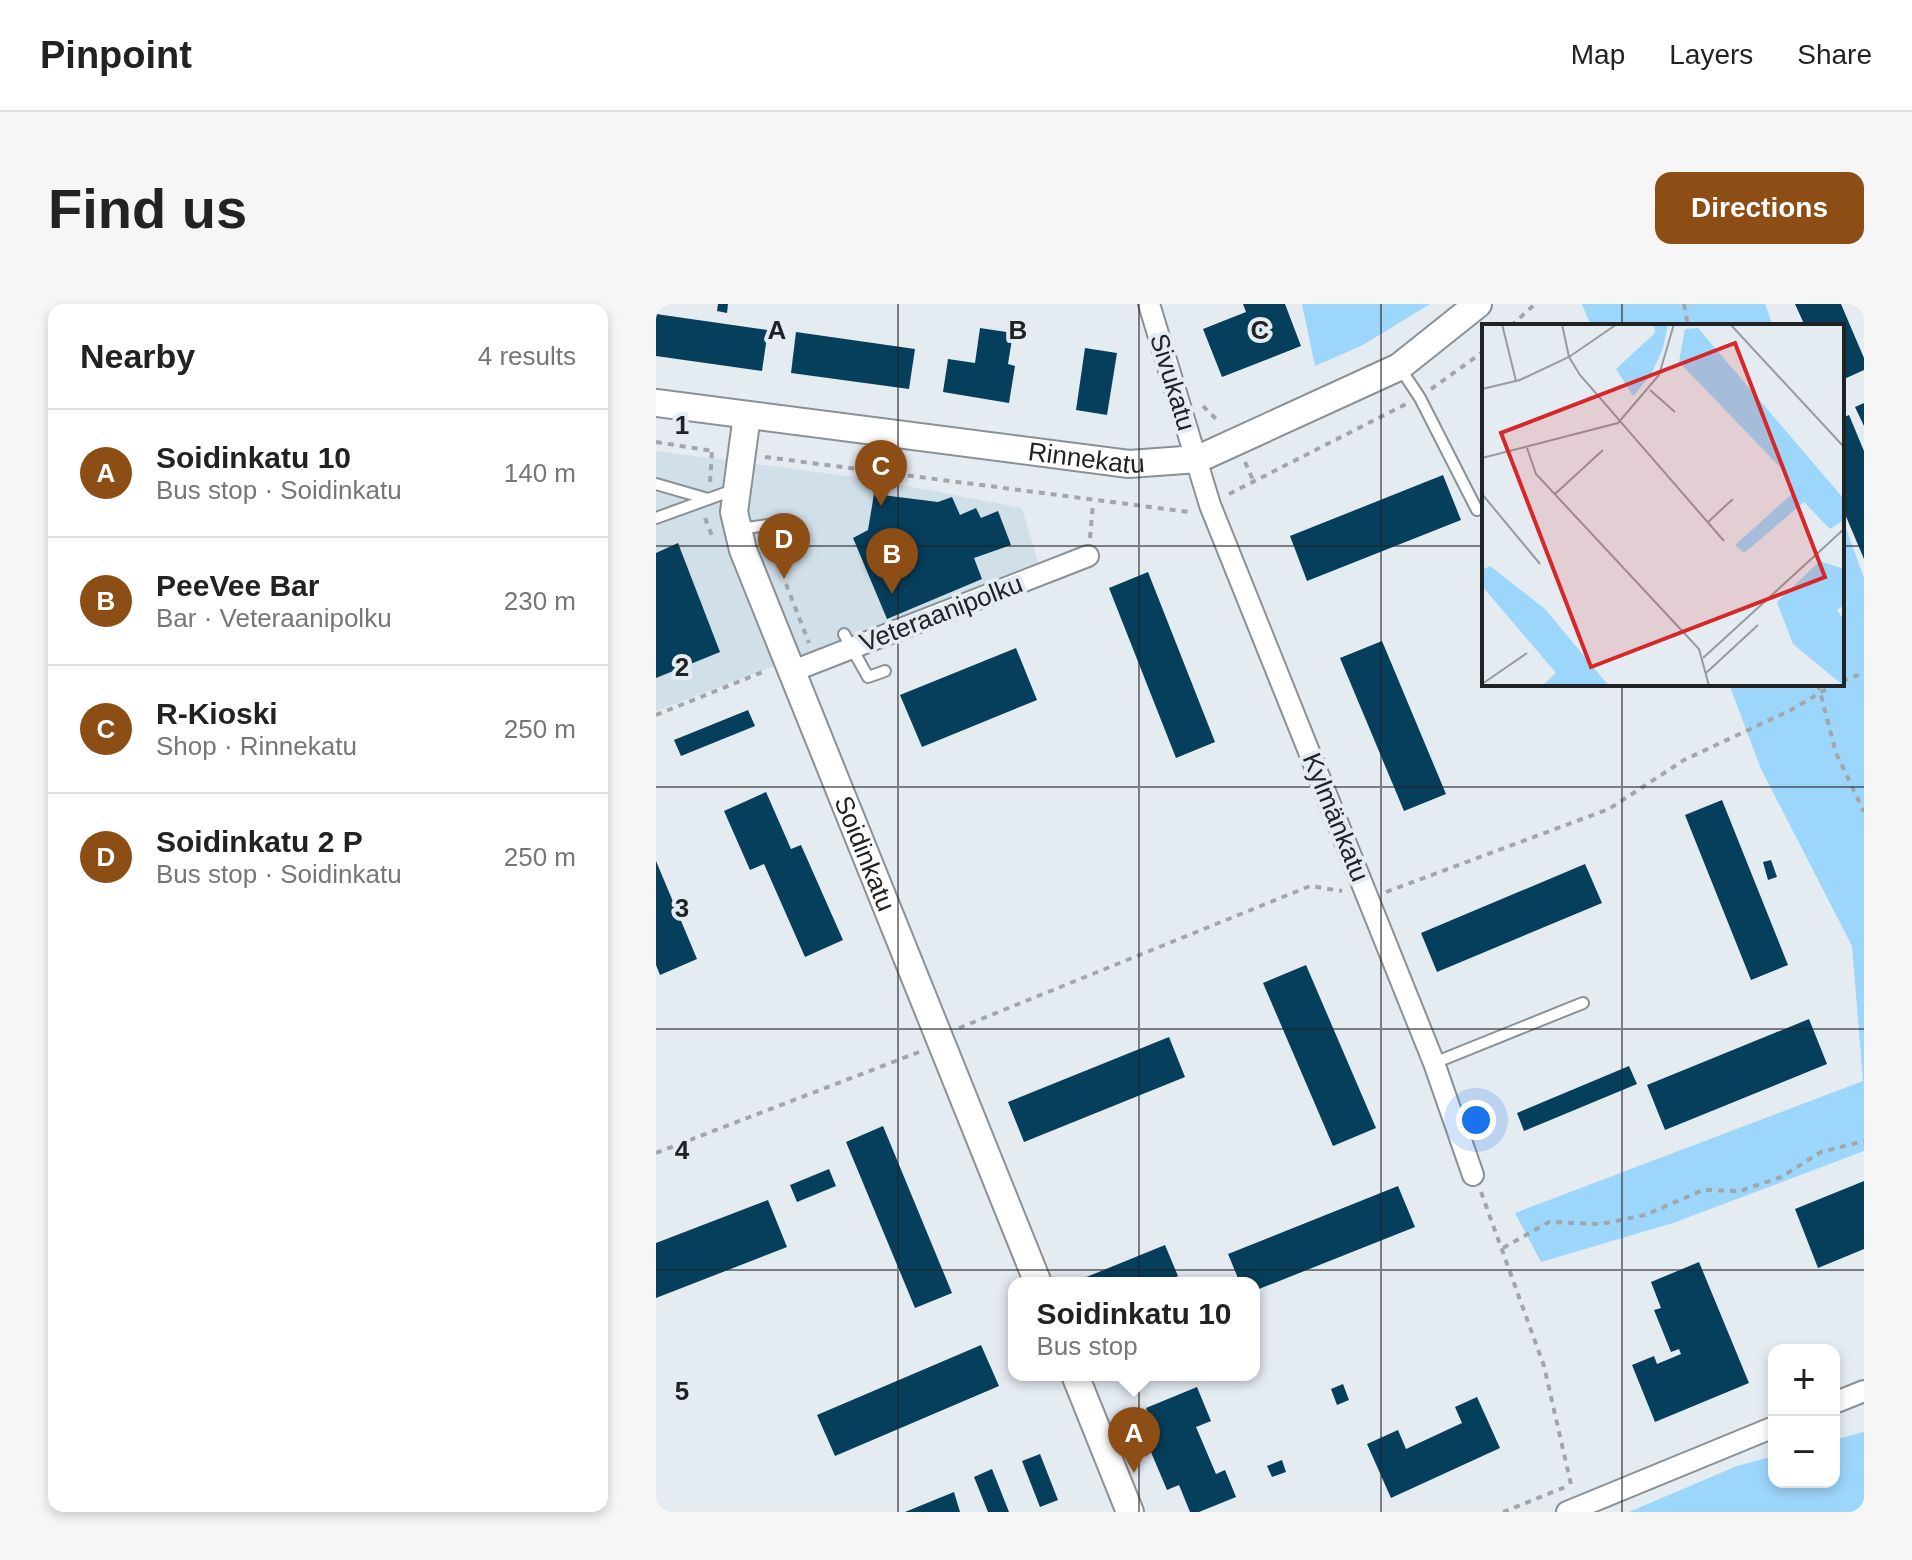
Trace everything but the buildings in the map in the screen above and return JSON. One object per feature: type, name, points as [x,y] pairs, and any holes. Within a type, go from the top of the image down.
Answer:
[{"type":"street","name":"Sivukatu","points":[[1149,304],[1198,459]]},
{"type":"street","name":"Rinnekatu","points":[[656,403],[1129,464],[1198,459],[1399,367],[1478,304]]},
{"type":"street","name":"Soidinkatu","points":[[747,415],[734,512],[780,670],[1035,1277]]},
{"type":"street","name":"Kylmänkatu","points":[[1198,459],[1210,505],[1434,1063],[1473,1175]]},
{"type":"street","name":"Veteraanipolku","points":[[780,670],[849,641],[1088,556]]},
{"type":"street","points":[[1077,1381],[1130,1512]]},
{"type":"street","points":[[1840,1401],[1864,1391]]},
{"type":"street","points":[[1572,1510],[1768,1429]]},
{"type":"lane","points":[[1399,367],[1420,398],[1477,510]]},
{"type":"lane","points":[[656,484],[708,499]]},
{"type":"lane","points":[[656,518],[738,488]]},
{"type":"lane","points":[[737,530],[774,524]]},
{"type":"lane","points":[[849,641],[868,677],[885,671]]},
{"type":"lane","points":[[1434,1063],[1583,1003]]},
{"type":"path","points":[[1513,324],[1535,304]]},
{"type":"path","points":[[1684,304],[1688,324]]},
{"type":"path","points":[[1088,556],[1093,502]]},
{"type":"path","points":[[656,715],[780,670]]},
{"type":"path","points":[[1844,680],[1864,673]]},
{"type":"path","points":[[1819,686],[1836,753],[1864,812]]},
{"type":"path","points":[[656,1153],[922,1051]]},
{"type":"path","points":[[1503,1248],[1549,1222],[1601,1224],[1645,1215],[1703,1190],[1740,1191],[1781,1177],[1821,1152],[1864,1141]]},
{"type":"path","points":[[1473,1175],[1503,1248],[1544,1366],[1572,1510]]},
{"type":"shaded area","points":[[1302,304],[1430,304],[1363,345],[1315,366]]},
{"type":"shaded area","points":[[1582,304],[1765,304],[1772,324],[1590,324]]},
{"type":"shaded area","points":[[656,451],[870,479],[1022,508],[1039,566],[656,711]]},
{"type":"shaded area","points":[[1844,523],[1864,578],[1864,1151],[1673,1223],[1541,1262],[1515,1213],[1863,1081],[1852,946],[1761,769],[1730,686],[1844,686]]},
{"type":"shaded area","points":[[1864,1432],[1864,1512],[1629,1512],[1737,1466],[1768,1458],[1768,1488],[1840,1488],[1840,1438]]},
{"type":"place","name":"R-Kioski","points":[[881,506]]},
{"type":"place","name":"Soidinkatu 2 P","points":[[784,579]]},
{"type":"place","name":"PeeVee Bar","points":[[892,594]]},
{"type":"place","name":"Soidinkatu 10","points":[[1134,1473]]}]
